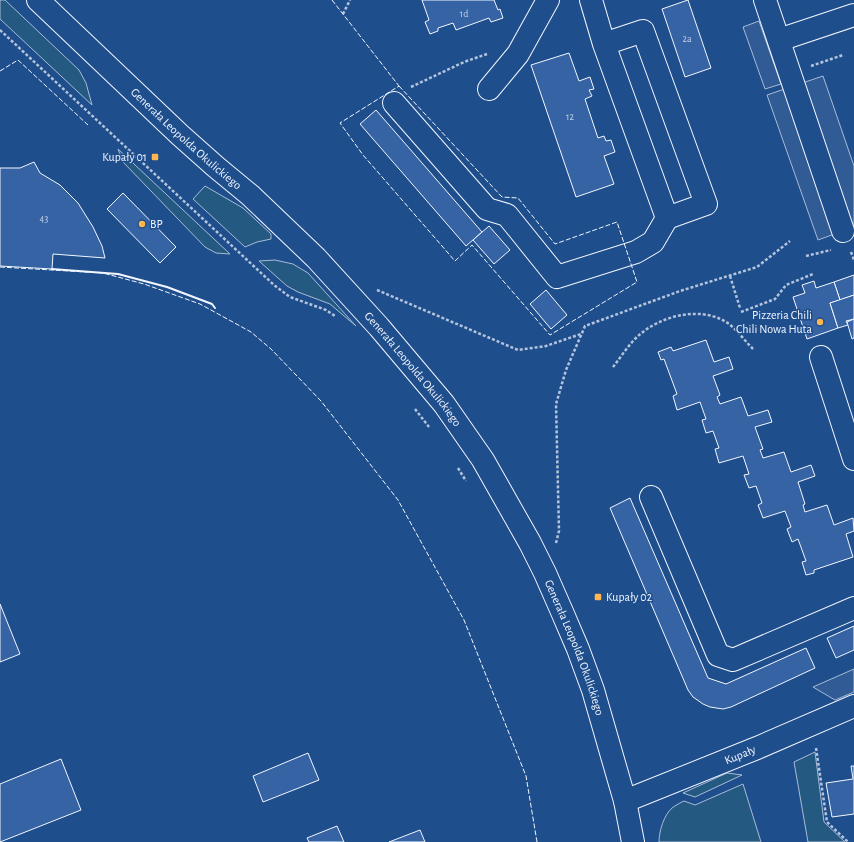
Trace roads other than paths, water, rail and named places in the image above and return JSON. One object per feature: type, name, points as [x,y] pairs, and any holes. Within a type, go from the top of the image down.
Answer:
[{"type":"main road","name":"Generała Leopolda Okulickiego","points":[[38,0],[180,135],[250,195],[316,258],[379,327],[444,404],[483,460],[545,572],[578,649],[593,690],[625,801],[633,842]]},
{"type":"main road","points":[[489,89],[518,54],[548,0]]},
{"type":"main road","points":[[591,0],[604,44],[667,218]]},
{"type":"main road","points":[[765,0],[843,231]]},
{"type":"main road","points":[[779,40],[854,15]]},
{"type":"main road","points":[[403,98],[487,209],[507,215],[557,277],[636,252],[653,242],[667,218],[706,204],[643,31],[604,44]]},
{"type":"main road","points":[[821,356],[854,459]]},
{"type":"main road","points":[[651,497],[718,656],[733,660],[854,608]]},
{"type":"main road","name":"Kupały","points":[[625,801],[757,748],[854,706]]},
{"type":"place","name":"Kupały 01","points":[[155,157]]},
{"type":"place","name":"BP","points":[[142,224]]},
{"type":"place","name":"Pizzeria Chili Chili Nowa Huta","points":[[820,322]]},
{"type":"place","name":"Kupały 02","points":[[598,597]]}]
